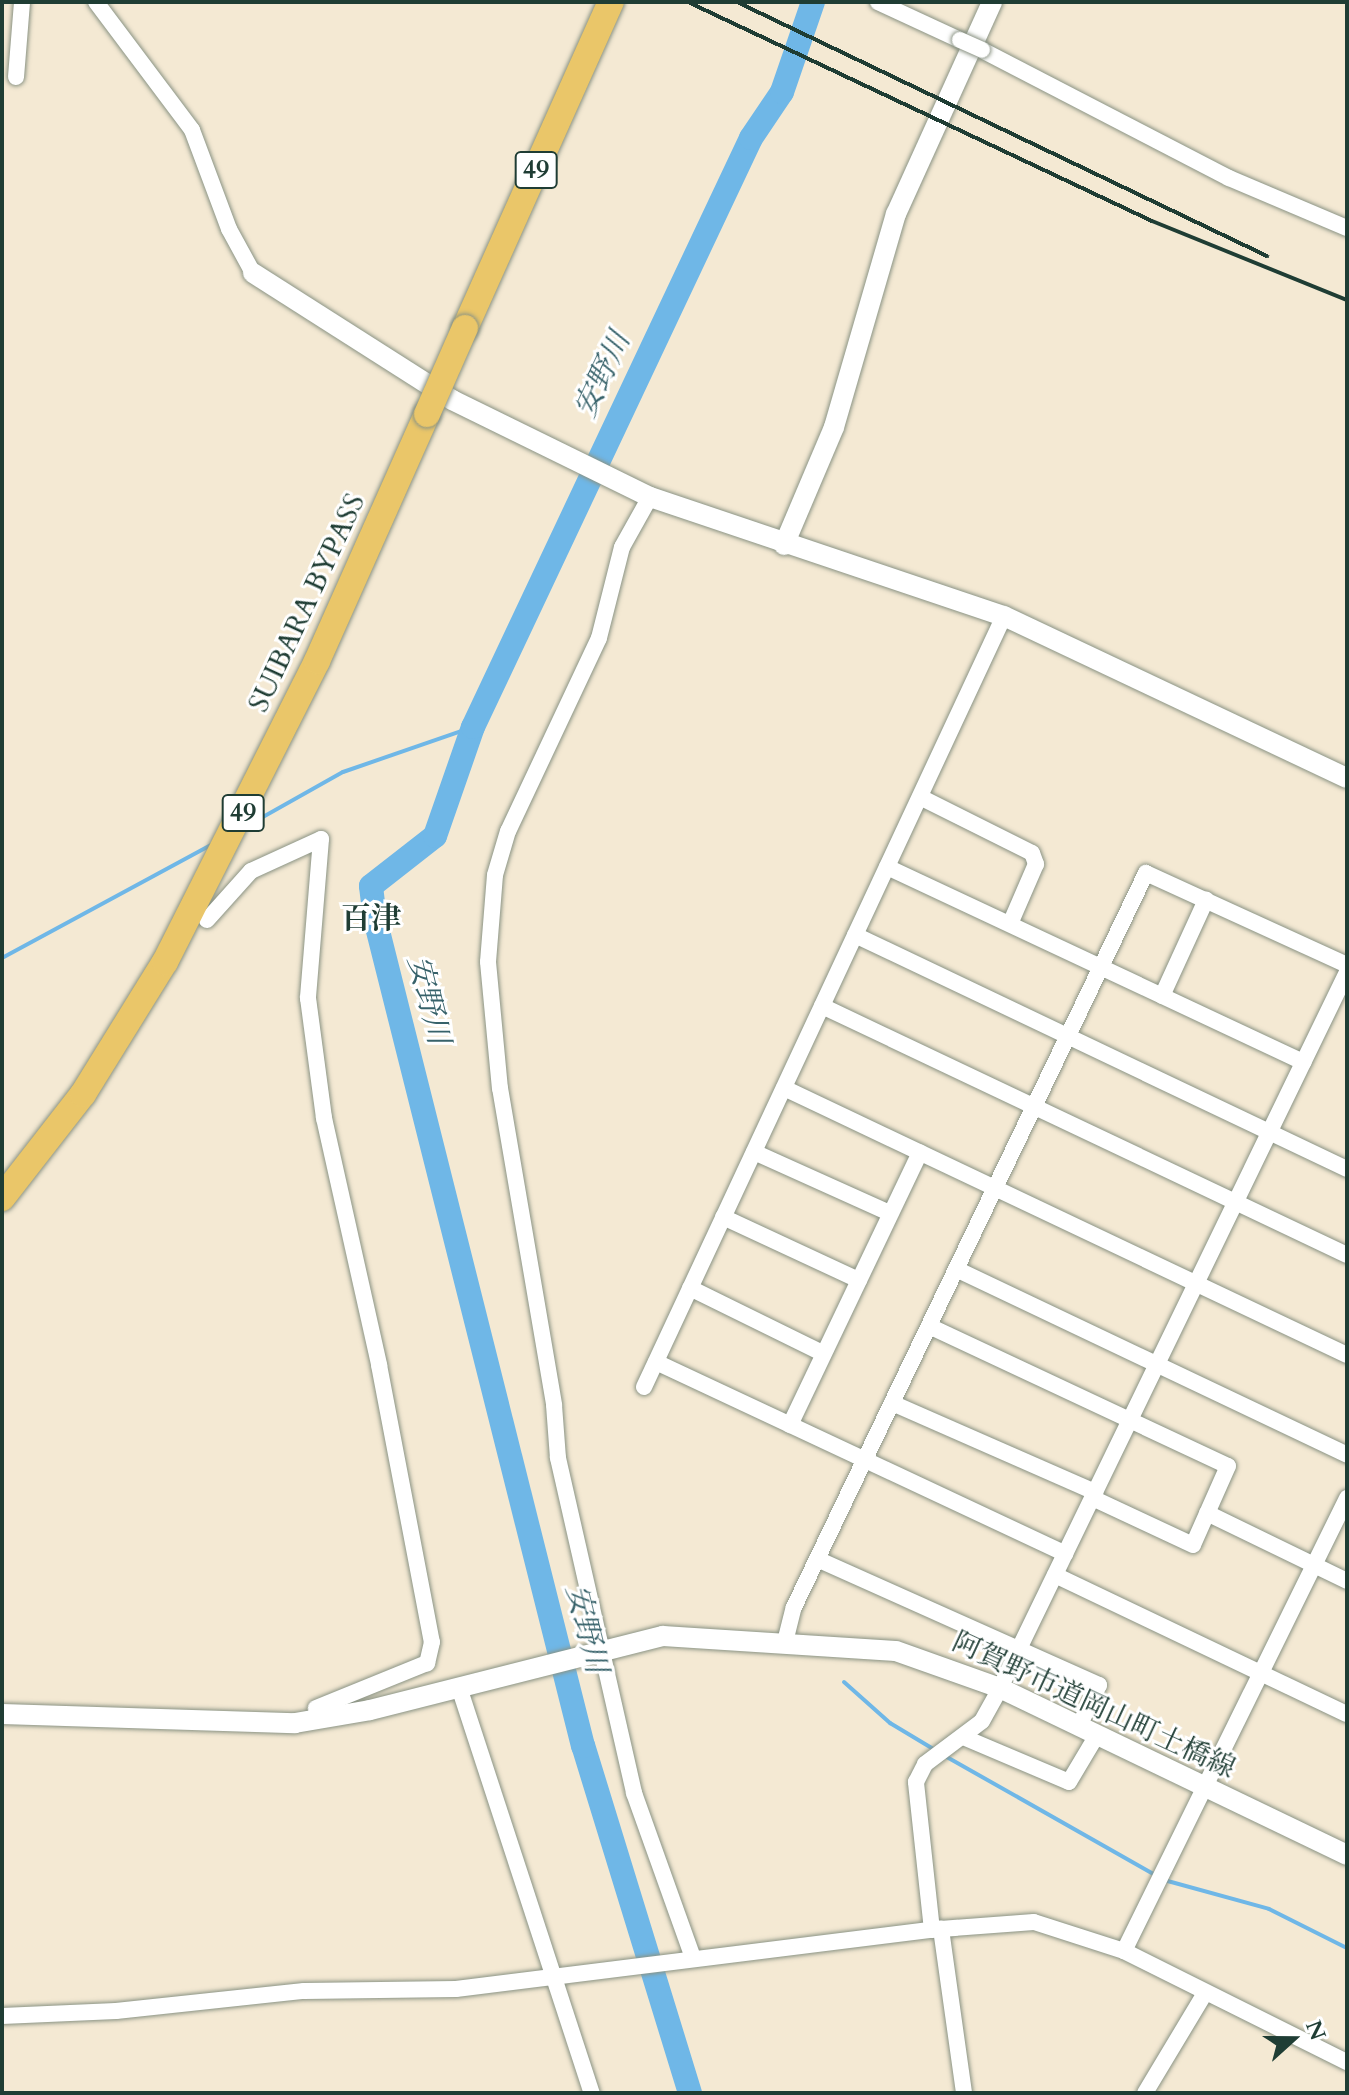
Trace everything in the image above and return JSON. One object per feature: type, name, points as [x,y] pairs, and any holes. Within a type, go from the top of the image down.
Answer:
[{"type":"highway","name":"SUIBARA BYPASS","points":[[2,1198],[83,1094],[165,962],[317,661],[609,7]]},
{"type":"street","points":[[16,77],[22,2]]},
{"type":"street","points":[[96,2],[192,130],[229,229],[258,276],[380,358],[508,428],[642,492],[784,545],[1004,616],[1347,778]]},
{"type":"street","points":[[878,2],[982,50],[1229,178],[1347,228]]},
{"type":"street","points":[[784,545],[834,427],[896,214],[925,139],[992,2]]},
{"type":"street","points":[[642,492],[622,547],[599,638],[508,831],[495,875],[488,962],[496,1063],[554,1405],[558,1458],[591,1653],[688,1959]]},
{"type":"street","points":[[644,1387],[1004,616]]},
{"type":"street","points":[[920,797],[1032,853],[1036,864],[1010,924]]},
{"type":"street","points":[[207,920],[251,871],[321,839],[308,998],[324,1118],[379,1365],[432,1642],[427,1663],[316,1708]]},
{"type":"street","points":[[887,867],[1304,1062]]},
{"type":"street","points":[[785,1642],[817,1559],[1146,873],[1347,965]]},
{"type":"street","points":[[1162,996],[1206,900]]},
{"type":"street","points":[[855,935],[1347,1169]]},
{"type":"street","points":[[964,2093],[936,1930],[916,1782],[925,1764],[982,1721],[1000,1688],[1347,972]]},
{"type":"street","points":[[822,1006],[1347,1255]]},
{"type":"street","points":[[784,1088],[1347,1355]]},
{"type":"street","points":[[754,1152],[890,1213]]},
{"type":"street","points":[[790,1425],[920,1152]]},
{"type":"street","points":[[723,1217],[859,1280]]},
{"type":"street","points":[[956,1269],[1347,1455]]},
{"type":"street","points":[[690,1288],[824,1354]]},
{"type":"street","points":[[892,1403],[1094,1495],[1193,1545],[1228,1466],[929,1326]]},
{"type":"street","points":[[656,1362],[1065,1554]]},
{"type":"street","points":[[1124,1951],[1208,1788],[1347,1498]]},
{"type":"street","points":[[1207,1513],[1347,1581]]},
{"type":"street","points":[[817,1559],[1099,1685],[1088,1730],[1069,1782],[963,1737]]},
{"type":"street","points":[[1055,1575],[1347,1714]]},
{"type":"street","name":"阿賀野市道岡山町土橋線","points":[[2,1714],[295,1723],[468,1685],[663,1636],[896,1651],[1000,1688],[1347,1855]]},
{"type":"street","points":[[468,1685],[592,2093]]},
{"type":"street","points":[[2,2016],[116,2011],[304,1991],[456,1989],[936,1930],[1034,1922],[1124,1951],[1347,2062]]},
{"type":"street","points":[[1145,2093],[1205,1993]]},
{"type":"waterway","name":"安野川","points":[[690,2093],[583,1746],[375,919],[371,886],[435,836],[473,727],[751,138],[782,92],[813,2]]},
{"type":"waterway","points":[[247,826],[343,772],[473,727]]},
{"type":"waterway","points":[[2,958],[211,845]]},
{"type":"waterway","points":[[844,1682],[890,1723],[935,1750]]},
{"type":"waterway","points":[[945,1756],[1157,1876]]},
{"type":"waterway","points":[[1164,1880],[1269,1909],[1347,1948]]},
{"type":"railway","points":[[688,2],[1152,221],[1347,300]]},
{"type":"railway","points":[[737,2],[1267,256]]},
{"type":"district","name":"百津","points":[[371,919]]}]
